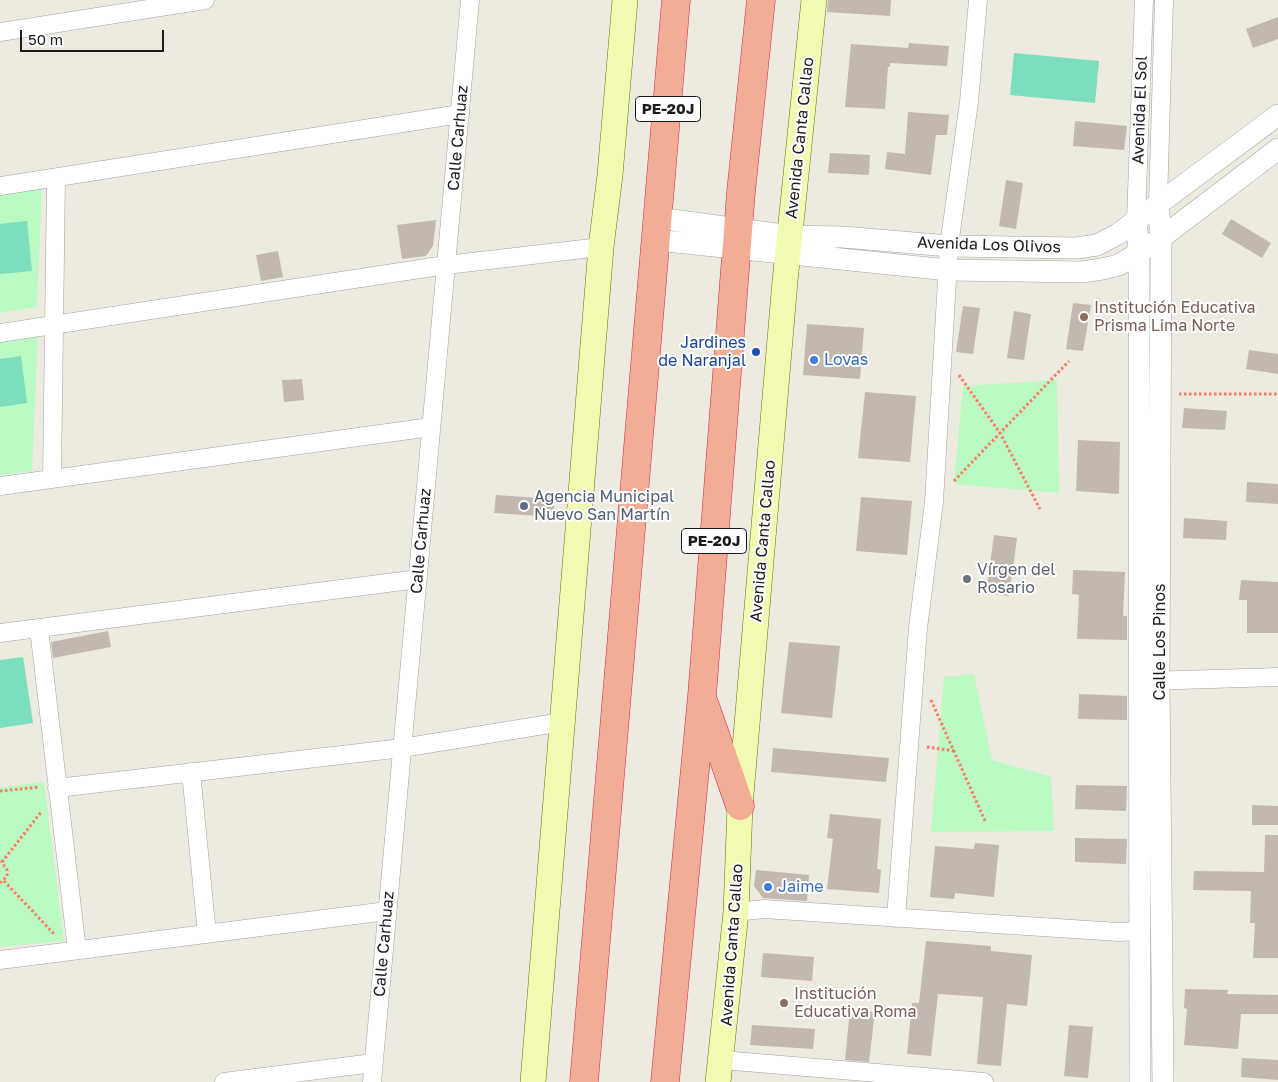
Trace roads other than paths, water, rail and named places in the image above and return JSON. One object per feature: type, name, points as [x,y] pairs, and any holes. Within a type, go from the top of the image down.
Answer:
[{"type":"highway","name":"PE-20J","points":[[584,1082],[676,0]]},
{"type":"highway","name":"PE-20J","points":[[665,1082],[702,696],[738,238],[762,0]]},
{"type":"highway","points":[[702,696],[740,806]]},
{"type":"main road","points":[[533,1082],[601,247],[610,176],[625,0]]},
{"type":"main road","name":"Avenida Canta Callao","points":[[720,1071],[736,912],[740,806],[789,245],[814,0]]},
{"type":"street","points":[[0,32],[205,0]]},
{"type":"street","name":"Calle Carhuaz","points":[[372,1082],[470,0]]},
{"type":"street","points":[[896,918],[915,667],[934,502],[949,246],[969,102],[978,0]]},
{"type":"street","name":"Avenida El Sol","points":[[1136,220],[1144,0]]},
{"type":"street","name":"Avenida El Sol","points":[[1158,203],[1164,0]]},
{"type":"street","points":[[0,186],[460,114]]},
{"type":"street","name":"Avenida Los Olivos","points":[[789,245],[843,237],[949,246],[1077,248],[1097,245],[1118,234],[1278,116]]},
{"type":"street","name":"Avenida Los Olivos","points":[[657,229],[789,245],[948,270],[1082,272],[1119,265],[1161,238],[1278,149]]},
{"type":"street","points":[[52,478],[56,178]]},
{"type":"street","name":"Calle Los Pinos","points":[[1140,1082],[1141,931],[1160,394],[1161,238],[1158,203]]},
{"type":"street","name":"Calle Los Pinos","points":[[1136,220],[1139,252],[1150,681],[1164,1082]]},
{"type":"street","points":[[0,333],[446,265],[601,247]]},
{"type":"street","points":[[0,486],[431,426]]},
{"type":"street","points":[[0,633],[418,579]]},
{"type":"street","points":[[39,629],[50,791],[77,950]]},
{"type":"street","points":[[1150,681],[1278,677]]},
{"type":"street","points":[[50,791],[191,772],[402,748],[562,722]]},
{"type":"street","points":[[191,772],[207,934]]},
{"type":"street","points":[[736,912],[764,910],[1119,932],[1141,931]]},
{"type":"street","points":[[0,960],[387,911]]},
{"type":"street","points":[[224,1082],[373,1063]]},
{"type":"street","points":[[720,1071],[984,1082]]},
{"type":"place","name":"Institución Educativa Prisma Lima Norte","points":[[1084,317]]},
{"type":"place","name":"Jardines de Naranjal","points":[[756,352]]},
{"type":"place","name":"Lovas","points":[[814,360]]},
{"type":"place","name":"Agencia Municipal Nuevo San Martín","points":[[524,506]]},
{"type":"place","name":"Vírgen del Rosario","points":[[967,579]]},
{"type":"place","name":"Jaime","points":[[768,887]]},
{"type":"place","name":"Institución Educativa Roma","points":[[784,1003]]}]
